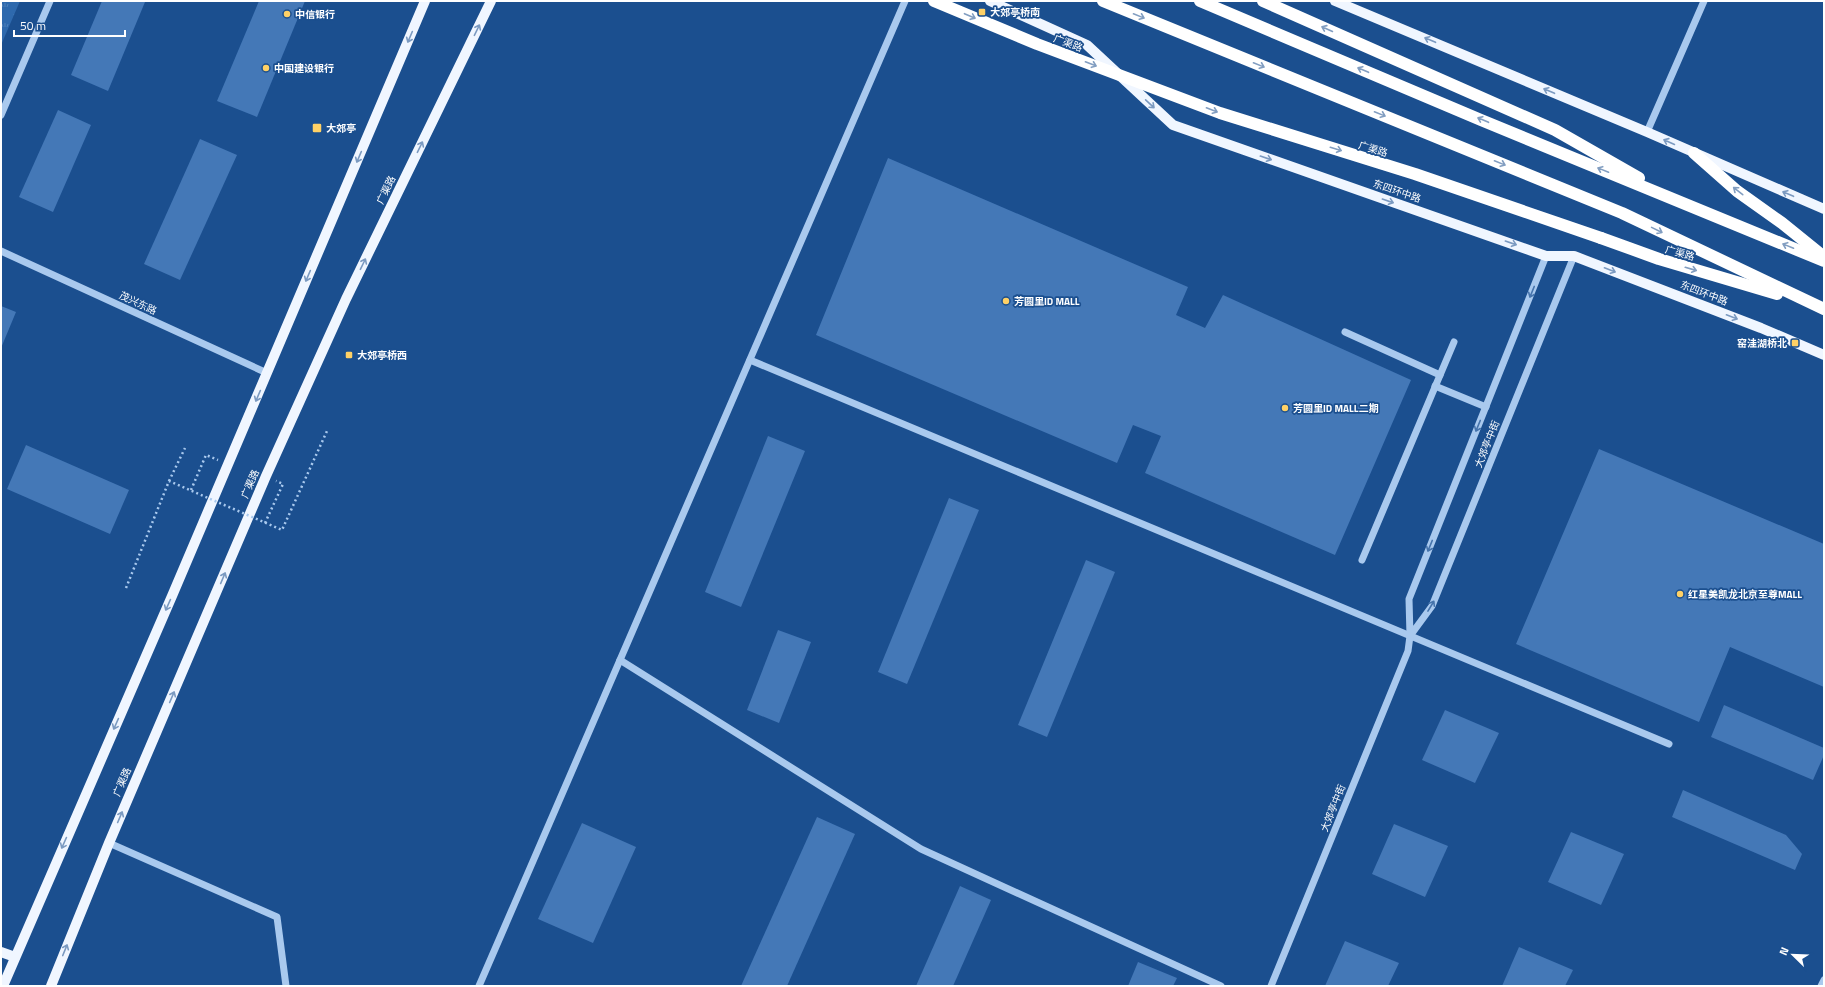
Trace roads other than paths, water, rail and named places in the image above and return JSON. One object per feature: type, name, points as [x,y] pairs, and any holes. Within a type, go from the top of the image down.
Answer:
[{"type":"highway","name":"广渠路","points":[[934,1],[1037,44],[1220,113],[1415,174],[1659,259],[1811,304]]},
{"type":"highway","points":[[1103,1],[1622,213],[1824,309]]},
{"type":"highway","points":[[1200,1],[1824,261]]},
{"type":"highway","points":[[1263,1],[1554,130],[1685,204]]},
{"type":"highway","points":[[1694,153],[1737,191],[1782,223],[1824,257]]},
{"type":"main road","points":[[3,981],[15,957],[169,603],[425,1]]},
{"type":"main road","name":"广渠路","points":[[50,986],[109,843],[266,476],[346,299],[492,1]]},
{"type":"main road","name":"东四环中路","points":[[990,1],[1087,45],[1173,125],[1546,256],[1574,256],[1761,328],[1824,355]]},
{"type":"main road","points":[[1335,1],[1648,132],[1824,209]]},
{"type":"main road","points":[[1,952],[15,957]]},
{"type":"street","points":[[1,115],[50,1]]},
{"type":"street","points":[[479,986],[905,1]]},
{"type":"street","points":[[1648,132],[1704,1]]},
{"type":"street","name":"茂兴东路","points":[[1,251],[267,373]]},
{"type":"street","name":"大郊亭中街","points":[[1271,986],[1408,651],[1410,636],[1409,599],[1546,256]]},
{"type":"street","name":"大郊亭中街","points":[[1410,636],[1432,606],[1574,256]]},
{"type":"street","points":[[1346,332],[1440,375]]},
{"type":"street","points":[[1362,560],[1454,342]]},
{"type":"street","points":[[750,360],[1669,744]]},
{"type":"street","points":[[1435,386],[1486,407]]},
{"type":"street","points":[[620,660],[921,849],[1221,986]]},
{"type":"street","points":[[109,843],[277,917],[286,986]]},
{"type":"street","points":[[1821,986],[1824,980]]},
{"type":"place","name":"大郊亭桥南","points":[[982,12]]},
{"type":"place","name":"中信银行","points":[[287,14]]},
{"type":"place","name":"中国建设银行","points":[[266,68]]},
{"type":"place","name":"大郊亭","points":[[317,128]]},
{"type":"place","name":"芳圆里ID MALL","points":[[1006,301]]},
{"type":"place","name":"窑洼湖桥北","points":[[1795,343]]},
{"type":"place","name":"大郊亭桥西","points":[[349,355]]},
{"type":"place","name":"芳圆里ID MALL二期","points":[[1285,408]]},
{"type":"place","name":"红星美凯龙北京至尊MALL","points":[[1680,594]]}]
